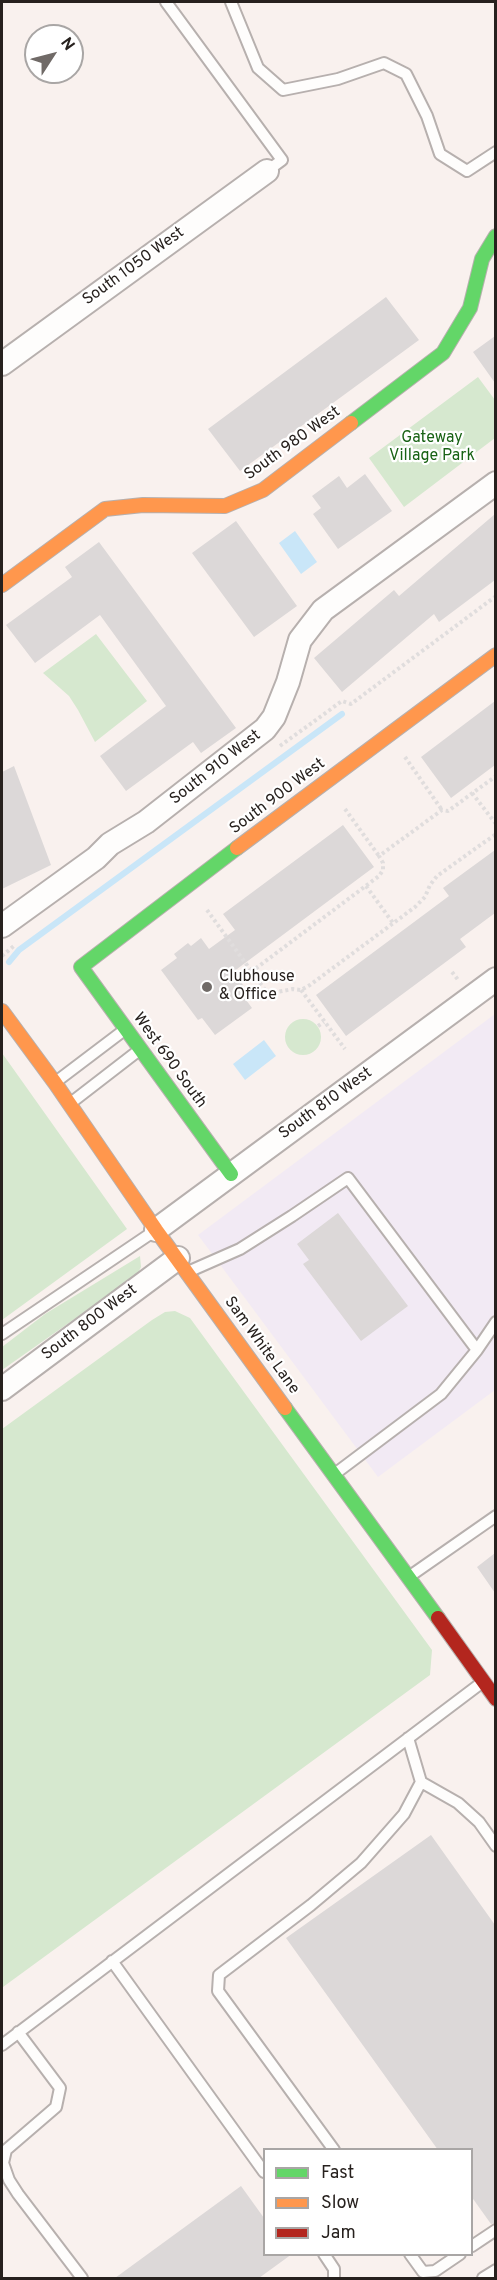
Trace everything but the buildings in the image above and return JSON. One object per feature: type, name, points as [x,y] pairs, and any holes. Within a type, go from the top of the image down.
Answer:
[{"type":"street","name":"South 1050 West","points":[[2,364],[267,171]]},
{"type":"street","name":"South 980 West","points":[[2,585],[105,509],[143,505],[225,506],[263,490],[443,353],[470,308],[482,259],[495,236]]},
{"type":"street","name":"South 910 West","points":[[2,926],[96,858],[110,844],[146,822],[265,729],[274,717],[284,692],[300,640],[323,610],[495,483]]},
{"type":"street","name":"South 900 West","points":[[81,967],[495,655]]},
{"type":"street","name":"West 690 South","points":[[81,967],[231,1174]]},
{"type":"street","name":"South 810 West","points":[[156,1230],[495,979]]},
{"type":"street","name":"Sam White Lane","points":[[2,1011],[55,1083],[156,1230],[495,1699]]},
{"type":"street","name":"South 800 West","points":[[2,1389],[183,1265]]},
{"type":"lane","points":[[166,2],[282,160],[267,171]]},
{"type":"lane","points":[[231,2],[258,68],[283,90],[338,80],[384,63],[406,74],[428,116],[440,154],[467,171],[495,152]]},
{"type":"lane","points":[[55,1083],[126,1029]]},
{"type":"lane","points":[[69,1104],[140,1049]]},
{"type":"lane","points":[[183,1265],[240,1249],[348,1178],[477,1350]]},
{"type":"lane","points":[[2,1334],[156,1230]]},
{"type":"lane","points":[[334,1474],[441,1394],[477,1350],[495,1322]]},
{"type":"lane","points":[[408,1578],[495,1516]]},
{"type":"lane","points":[[2,2045],[495,1672]]},
{"type":"lane","points":[[408,1738],[421,1782],[458,1803],[478,1822],[495,1846]]},
{"type":"lane","points":[[333,2148],[218,1991],[219,1974],[311,1905],[361,1863],[404,1814],[421,1782]]},
{"type":"lane","points":[[112,1961],[263,2171]]},
{"type":"lane","points":[[18,2032],[60,2088],[56,2106],[6,2150],[3,2163],[9,2180],[18,2194],[82,2278]]},
{"type":"lane","points":[[473,2245],[495,2230]]},
{"type":"lane","points":[[325,2256],[334,2269],[334,2278]]},
{"type":"lane","points":[[411,2256],[423,2272],[435,2271],[457,2256]]},
{"type":"lane","points":[[483,2278],[495,2270]]},
{"type":"path","points":[[405,757],[442,810]]},
{"type":"path","points":[[379,856],[442,810],[448,811],[495,776]]},
{"type":"path","points":[[472,793],[495,824]]},
{"type":"path","points":[[251,972],[380,876],[383,863],[345,809]]},
{"type":"path","points":[[301,990],[393,923],[425,897],[437,876],[495,834]]},
{"type":"path","points":[[366,886],[393,923]]},
{"type":"path","points":[[207,910],[264,990],[272,993],[293,988],[301,990],[345,1049]]},
{"type":"path","points":[[318,1026],[324,1022]]},
{"type":"shaded area","points":[[495,1014],[495,1390],[378,1477],[198,1235]]},
{"type":"green space","name":"Gateway Village Park","points":[[478,377],[495,400],[495,438],[404,507],[369,458]]},
{"type":"green space","points":[[96,634],[147,701],[95,742],[69,696],[43,673]]},
{"type":"green space","points":[[303,1019],[316,1024],[321,1037],[316,1050],[303,1055],[290,1050],[285,1037],[290,1024]]},
{"type":"green space","points":[[2,1053],[127,1229],[2,1320]]},
{"type":"green space","points":[[140,1256],[141,1267],[137,1275],[2,1370],[2,1347],[45,1314]]},
{"type":"green space","points":[[175,1311],[190,1318],[432,1650],[430,1675],[3,1987],[2,1429],[152,1320],[165,1312]]},
{"type":"water","points":[[295,531],[317,562],[301,574],[279,543]]},
{"type":"water","points":[[264,1040],[276,1056],[245,1080],[233,1064]]},
{"type":"waterway","points":[[9,962],[19,950],[342,714]]},
{"type":"traffic: fast","points":[[351,423],[443,353],[470,308],[482,259],[496,236]]},
{"type":"traffic: fast","points":[[231,1174],[81,967],[237,848]]},
{"type":"traffic: fast","points":[[285,1408],[438,1618]]},
{"type":"traffic: slow","points":[[2,585],[105,509],[143,505],[225,506],[263,490],[351,423]]},
{"type":"traffic: slow","points":[[237,848],[496,655]]},
{"type":"traffic: slow","points":[[2,1011],[285,1408]]},
{"type":"traffic: jam","points":[[438,1618],[496,1699]]},
{"type":"place","name":"Clubhouse & Office","points":[[207,987]]}]
